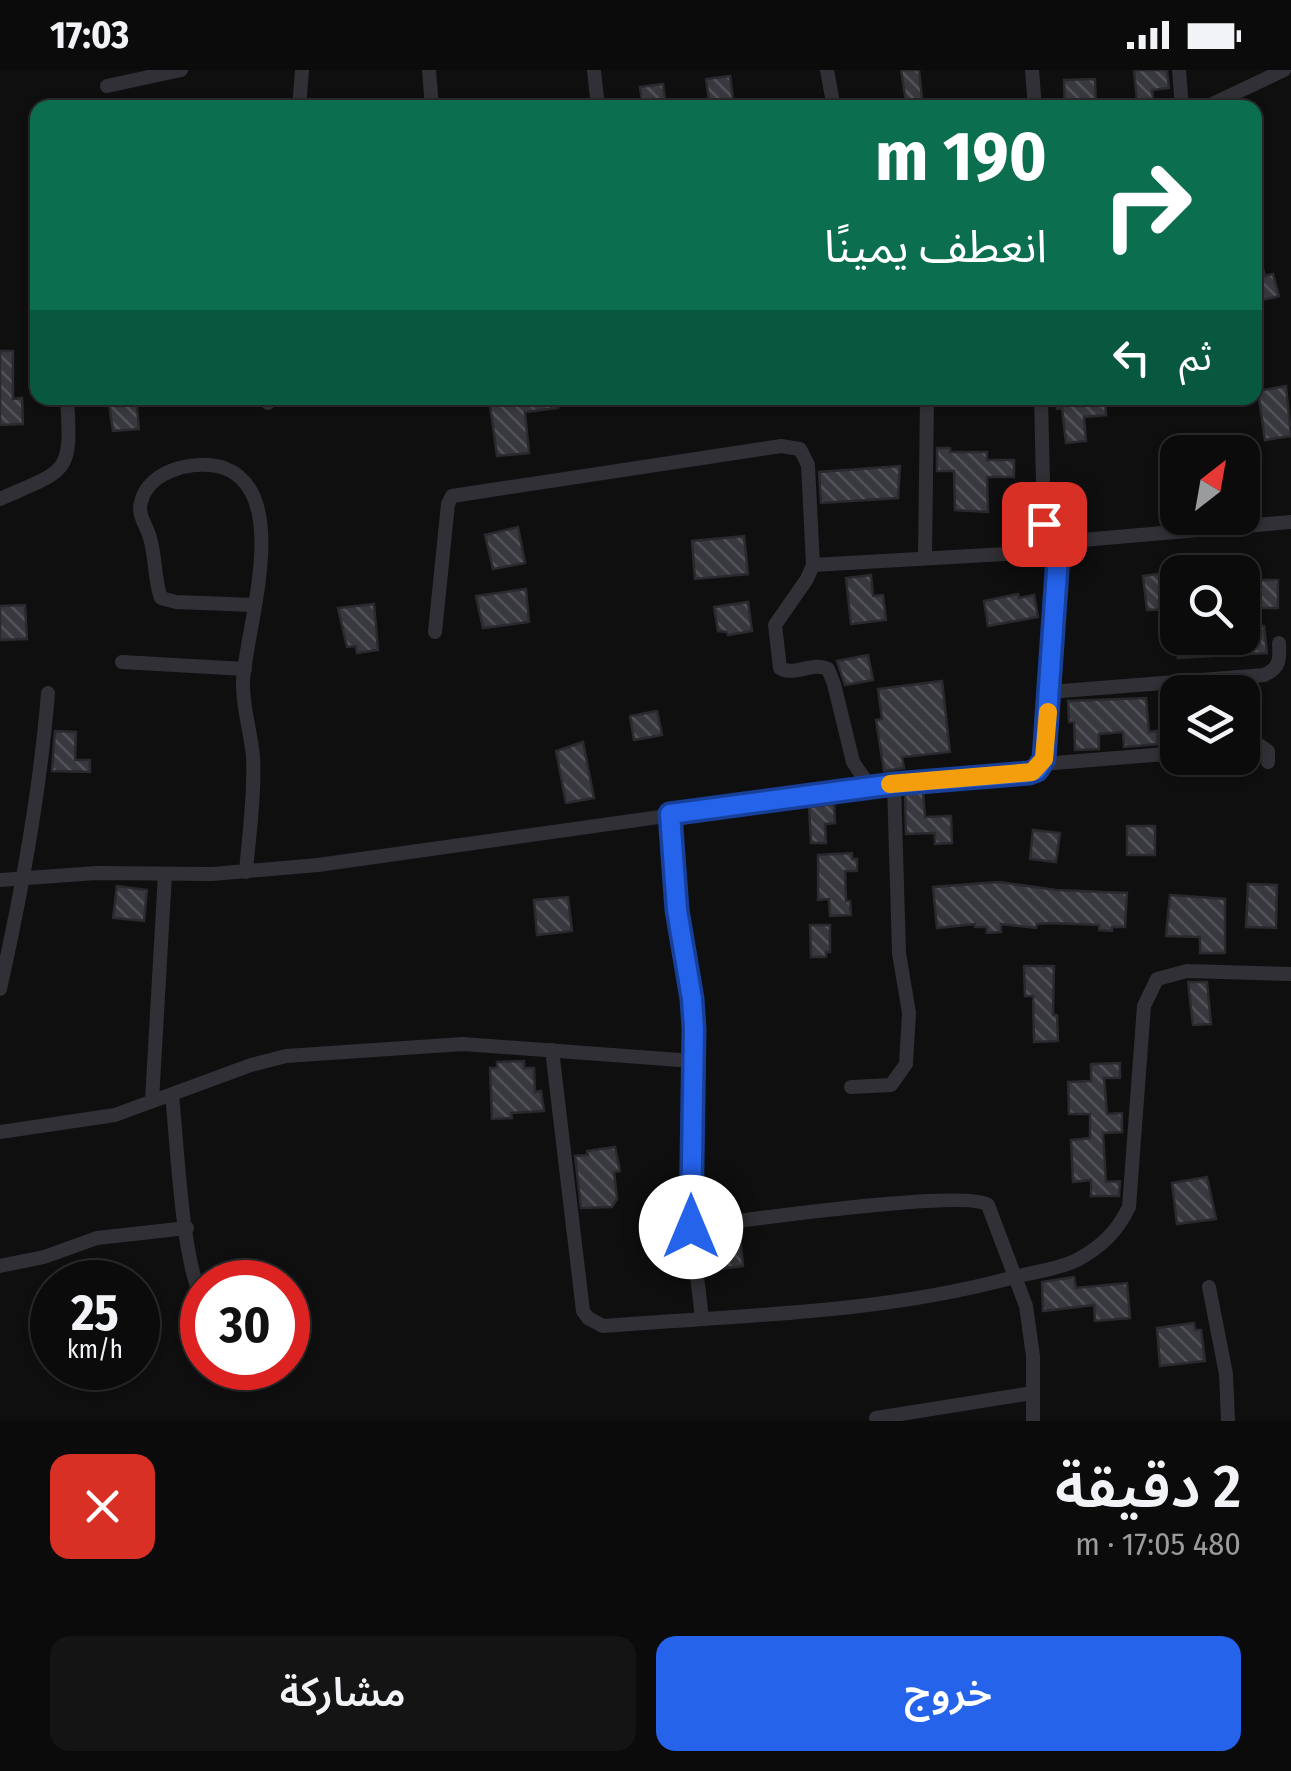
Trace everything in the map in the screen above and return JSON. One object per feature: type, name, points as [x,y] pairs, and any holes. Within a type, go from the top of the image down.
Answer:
[{"type":"street","points":[[106,86],[180,70]]},
{"type":"street","points":[[299,100],[302,70]]},
{"type":"street","points":[[430,70],[432,100]]},
{"type":"street","points":[[594,70],[597,100]]},
{"type":"street","points":[[828,70],[833,100]]},
{"type":"street","points":[[1032,70],[1034,100]]},
{"type":"street","points":[[1180,70],[1182,100]]},
{"type":"street","points":[[1221,100],[1284,70]]},
{"type":"street","points":[[0,499],[56,474],[64,466],[70,438],[68,405]]},
{"type":"street","points":[[925,557],[927,405]]},
{"type":"street","points":[[1041,405],[1044,524],[1047,536],[1059,546]]},
{"type":"street","points":[[435,632],[452,496],[791,445],[805,455],[808,465],[812,565],[807,579],[775,625],[779,666],[785,672],[816,666],[828,669],[853,762],[870,787]]},
{"type":"street","points":[[246,872],[254,780],[243,687],[260,565],[261,520],[249,486],[231,471],[217,466],[191,465],[172,470],[154,482],[145,490],[140,512],[150,536],[160,598],[254,605]]},
{"type":"street","points":[[812,565],[1059,546],[1291,522]]},
{"type":"street","points":[[1042,764],[1059,546]]},
{"type":"street","points":[[1050,692],[1264,675],[1273,672],[1280,661],[1279,643]]},
{"type":"street","points":[[122,662],[245,670]]},
{"type":"street","points":[[0,990],[25,878],[48,693]]},
{"type":"street","points":[[1260,746],[1268,751],[1268,762]]},
{"type":"street","points":[[0,880],[246,872],[354,861],[870,787],[1029,773],[1042,764],[1160,754]]},
{"type":"street","points":[[851,1087],[891,1084],[901,1073],[908,1052],[910,1013],[899,954],[894,784]]},
{"type":"street","points":[[670,814],[677,910],[692,999],[691,1227],[702,1318]]},
{"type":"street","points":[[152,1102],[166,874]]},
{"type":"street","points":[[552,1050],[583,1311],[588,1318],[603,1326],[820,1312],[966,1289],[1072,1262],[1092,1250],[1120,1226],[1130,1208],[1144,1006],[1158,979],[1188,970],[1291,974]]},
{"type":"street","points":[[0,1132],[115,1114],[286,1056],[433,1044],[692,1060]]},
{"type":"street","points":[[172,1095],[192,1260]]},
{"type":"street","points":[[691,1227],[832,1210],[977,1199],[988,1205],[1026,1306],[1033,1356],[1033,1421]]},
{"type":"street","points":[[0,1266],[44,1257],[108,1235],[186,1228]]},
{"type":"street","points":[[1209,1286],[1226,1374],[1228,1421]]},
{"type":"street","points":[[876,1418],[1032,1392]]},
{"type":"building","points":[[901,70],[919,70],[922,100],[906,100]]},
{"type":"building","points":[[1134,70],[1167,70],[1169,88],[1152,90],[1153,99],[1137,100]]},
{"type":"building","points":[[730,76],[733,100],[709,100],[706,79]]},
{"type":"building","points":[[1095,79],[1096,100],[1065,100],[1064,80]]},
{"type":"building","points":[[663,84],[665,100],[642,100],[640,87]]},
{"type":"building","points":[[1262,265],[1265,276],[1273,274],[1279,296],[1262,300]]},
{"type":"building","points":[[0,351],[13,351],[13,399],[22,398],[23,424],[0,425]]},
{"type":"building","points":[[1286,386],[1291,436],[1265,440],[1262,390]]},
{"type":"building","points":[[109,405],[137,405],[139,429],[113,431]]},
{"type":"building","points":[[490,405],[558,405],[525,412],[529,453],[497,456]]},
{"type":"building","points":[[1057,405],[1105,405],[1106,415],[1084,417],[1086,441],[1066,443],[1062,408],[1057,409]]},
{"type":"building","points":[[937,448],[987,452],[987,460],[1014,460],[1014,477],[987,477],[988,512],[955,510],[954,471],[937,471]]},
{"type":"building","points":[[900,466],[898,498],[821,503],[819,472]]},
{"type":"building","points":[[518,527],[525,563],[493,569],[485,535]]},
{"type":"building","points":[[744,536],[748,574],[695,579],[692,541]]},
{"type":"building","points":[[1160,574],[1160,610],[1147,610],[1143,576]]},
{"type":"building","points":[[871,575],[873,596],[883,595],[886,620],[851,624],[846,578]]},
{"type":"building","points":[[1260,580],[1278,580],[1278,608],[1260,608]]},
{"type":"building","points":[[526,589],[529,622],[483,628],[476,596]]},
{"type":"building","points":[[1018,594],[1019,598],[1034,595],[1038,617],[988,626],[984,601]]},
{"type":"building","points":[[748,602],[752,631],[728,635],[718,631],[714,607]]},
{"type":"building","points":[[374,604],[378,650],[357,653],[356,646],[347,647],[338,608]]},
{"type":"building","points":[[25,605],[27,639],[0,640],[0,606]]},
{"type":"building","points":[[1260,626],[1264,626],[1267,653],[1260,653]]},
{"type":"building","points":[[868,655],[873,680],[845,685],[837,661]]},
{"type":"building","points":[[1178,655],[1231,655],[1178,658]]},
{"type":"building","points":[[942,681],[950,752],[902,757],[904,768],[884,771],[876,720],[882,719],[878,689]]},
{"type":"building","points":[[1146,698],[1149,732],[1157,731],[1158,744],[1124,747],[1123,732],[1099,734],[1099,749],[1075,750],[1068,701]]},
{"type":"building","points":[[657,711],[662,735],[634,740],[630,716]]},
{"type":"building","points":[[55,731],[76,732],[75,760],[90,760],[90,772],[52,771]]},
{"type":"building","points":[[583,742],[594,798],[566,803],[556,751]]},
{"type":"building","points":[[923,792],[925,817],[951,816],[952,843],[935,844],[935,833],[906,834],[905,794]]},
{"type":"building","points":[[834,804],[835,823],[825,824],[826,843],[811,843],[809,807]]},
{"type":"building","points":[[1127,826],[1155,826],[1155,855],[1127,855]]},
{"type":"building","points":[[1033,830],[1060,833],[1056,862],[1030,859]]},
{"type":"building","points":[[852,853],[852,859],[857,859],[857,871],[845,871],[846,901],[850,901],[851,915],[830,916],[829,899],[818,900],[818,855]]},
{"type":"building","points":[[999,882],[1056,890],[1127,893],[1125,927],[1112,927],[1112,931],[1099,930],[1099,925],[1052,923],[1037,924],[1036,928],[1001,924],[1001,932],[987,933],[987,927],[975,924],[937,928],[933,887]]},
{"type":"building","points":[[1248,884],[1277,885],[1276,928],[1246,927]]},
{"type":"building","points":[[117,886],[147,890],[144,921],[113,918]]},
{"type":"building","points":[[1170,895],[1225,899],[1225,953],[1200,953],[1200,937],[1166,936]]},
{"type":"building","points":[[568,897],[572,931],[537,935],[534,900]]},
{"type":"building","points":[[810,925],[830,925],[830,952],[826,952],[826,957],[811,957]]},
{"type":"building","points":[[1024,966],[1054,966],[1053,1015],[1057,1015],[1058,1041],[1034,1042],[1033,996],[1025,996]]},
{"type":"building","points":[[1188,982],[1207,982],[1211,1024],[1193,1025]]},
{"type":"building","points":[[524,1061],[524,1068],[534,1068],[535,1092],[541,1091],[544,1111],[511,1113],[512,1118],[492,1119],[490,1068],[497,1068],[497,1062]]},
{"type":"building","points":[[1120,1063],[1120,1078],[1104,1078],[1107,1114],[1122,1113],[1122,1132],[1103,1133],[1106,1182],[1120,1181],[1119,1196],[1091,1196],[1091,1180],[1073,1182],[1071,1140],[1090,1138],[1090,1114],[1069,1114],[1068,1082],[1091,1081],[1091,1064]]},
{"type":"building","points":[[615,1147],[620,1171],[614,1172],[617,1199],[612,1207],[581,1208],[575,1156]]},
{"type":"building","points":[[1207,1177],[1216,1219],[1177,1224],[1172,1183]]},
{"type":"building","points":[[657,1190],[677,1191],[676,1222],[657,1221]]},
{"type":"building","points":[[740,1235],[743,1266],[712,1270],[708,1238]]},
{"type":"building","points":[[1074,1277],[1076,1288],[1127,1283],[1130,1318],[1095,1321],[1094,1305],[1043,1311],[1042,1282]]},
{"type":"building","points":[[1194,1323],[1195,1330],[1201,1330],[1205,1361],[1160,1366],[1157,1328]]},
{"type":"slow traffic","points":[[890,784],[1037,770],[1044,759],[1048,712]]},
{"type":"route","points":[[691,1227],[694,1029],[677,910],[670,814],[894,784],[1037,770],[1044,759],[1059,542],[1047,536],[1044,524]]}]
